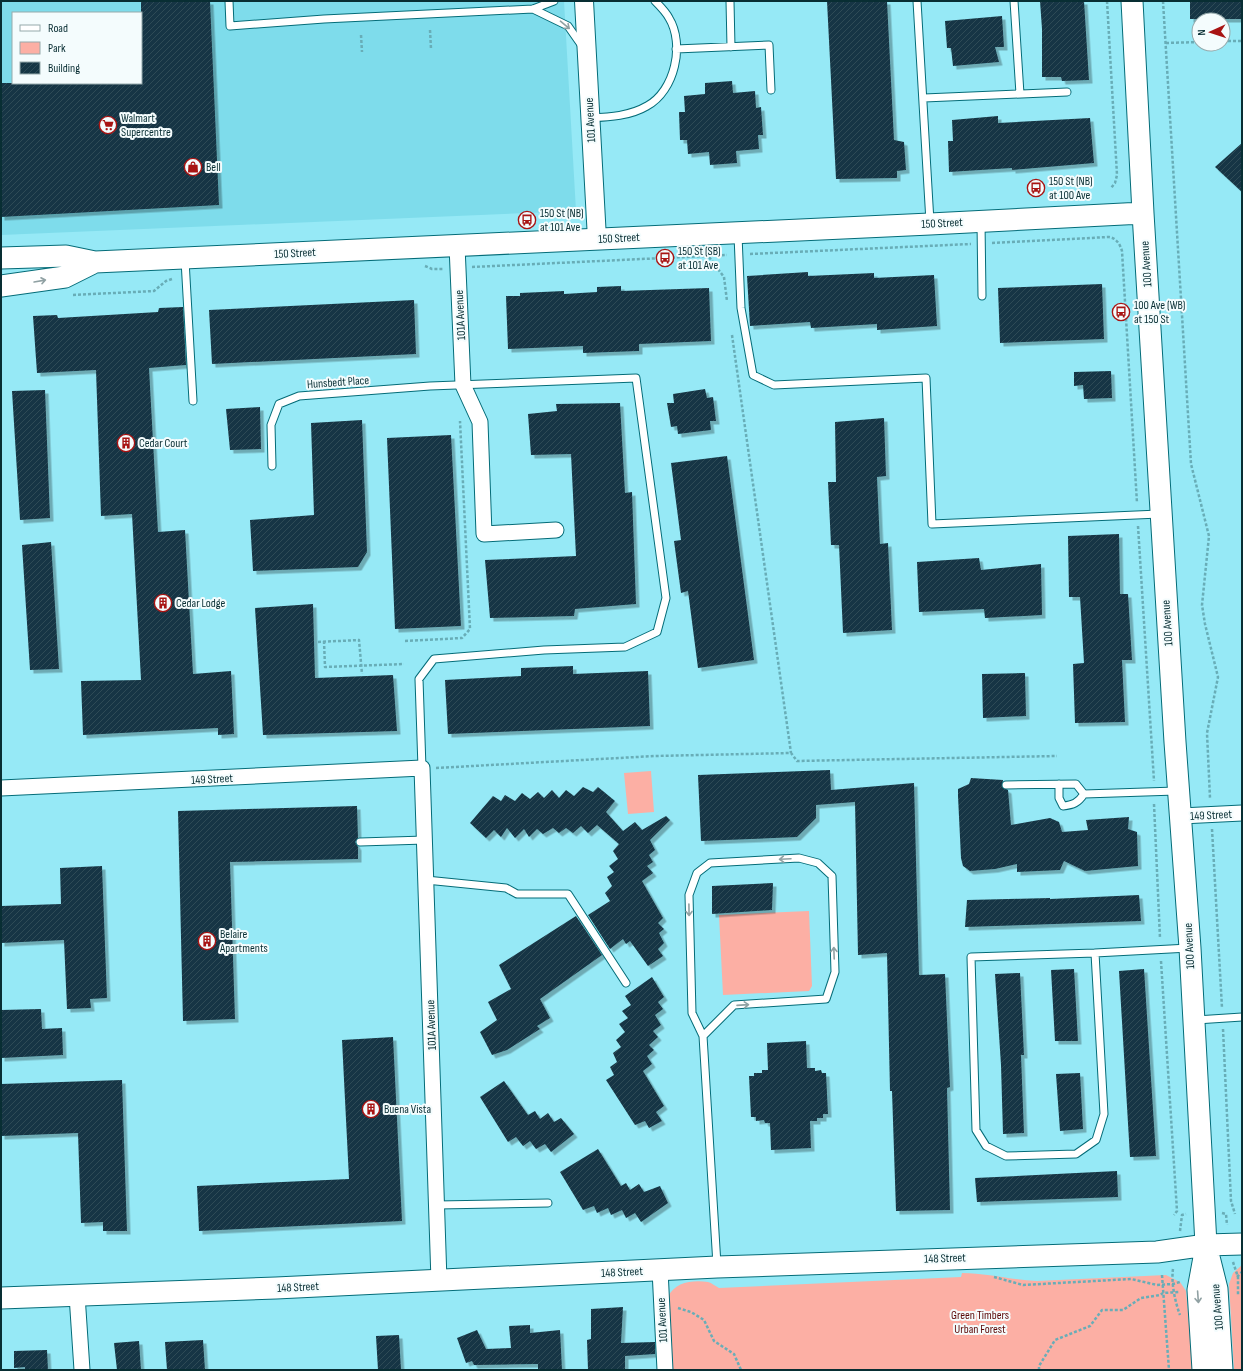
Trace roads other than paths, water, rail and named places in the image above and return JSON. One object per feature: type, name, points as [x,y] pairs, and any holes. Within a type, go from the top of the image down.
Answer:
[{"type":"main road","name":"100 Avenue","points":[[1132,1],[1142,213],[1178,791],[1190,948],[1192,1020],[1206,1245],[1217,1289],[1222,1370]]},
{"type":"main road","name":"150 Street","points":[[1,258],[66,256],[95,262],[186,268],[457,246],[1142,213]]},
{"type":"main road","name":"150 Street","points":[[1,286],[65,277],[95,262]]},
{"type":"main road","name":"148 Street","points":[[1,1298],[439,1281],[717,1267],[1161,1251],[1206,1245],[1242,1244]]},
{"type":"main road","name":"100 Avenue","points":[[1203,1370],[1198,1290],[1206,1245]]},
{"type":"street","name":"101 Avenue","points":[[584,1],[597,239]]},
{"type":"street","name":"101A Avenue","points":[[457,246],[463,385]]},
{"type":"street","points":[[463,385],[480,422],[484,534],[556,530]]},
{"type":"street","name":"101A Avenue","points":[[428,768],[425,840],[439,1281]]},
{"type":"street","name":"149 Street","points":[[1,788],[428,768]]},
{"type":"street","name":"149 Street","points":[[1181,816],[1242,813]]},
{"type":"street","name":"101 Avenue","points":[[660,1270],[665,1370]]},
{"type":"street","points":[[77,1295],[82,1370]]},
{"type":"lane","points":[[229,1],[230,26],[324,19],[533,9],[554,1]]},
{"type":"lane","points":[[590,118],[616,116],[630,113],[648,106],[662,94],[672,76],[676,49],[675,37],[670,18],[655,1]]},
{"type":"lane","points":[[730,1],[731,47]]},
{"type":"lane","points":[[918,1],[930,224]]},
{"type":"lane","points":[[1014,1],[1020,94]]},
{"type":"lane","points":[[533,9],[568,26],[587,54]]},
{"type":"lane","points":[[676,49],[769,45],[771,90]]},
{"type":"lane","points":[[924,98],[1067,92]]},
{"type":"lane","points":[[981,221],[982,296]]},
{"type":"lane","points":[[738,232],[741,308],[753,375],[774,385],[926,378],[932,524],[1161,514]]},
{"type":"lane","points":[[186,268],[193,401]]},
{"type":"lane","name":"Hunsbedt Place","points":[[272,466],[271,425],[279,404],[299,396],[463,385],[636,378],[666,598],[657,632],[625,647],[544,650],[434,659],[419,679],[428,768]]},
{"type":"lane","points":[[1059,784],[1059,798],[1063,806],[1072,805],[1080,801],[1084,794]]},
{"type":"lane","points":[[1006,785],[1076,784],[1084,794]]},
{"type":"lane","points":[[1084,794],[1178,791]]},
{"type":"lane","points":[[360,842],[425,840]]},
{"type":"lane","points":[[703,1036],[734,1005],[826,999],[835,972],[832,876],[818,863],[799,858],[710,863],[697,873],[689,895],[692,1013],[703,1036],[717,1267]]},
{"type":"lane","points":[[426,880],[506,888],[517,894],[568,894],[626,983]]},
{"type":"lane","points":[[1095,953],[1104,1114],[1096,1140],[1076,1154],[1006,1156],[986,1146],[976,1130],[971,957],[1190,948]]},
{"type":"lane","points":[[1192,1020],[1242,1017]]},
{"type":"lane","points":[[437,1205],[548,1202]]},
{"type":"place","name":"Walmart Supercentre","points":[[108,125]]},
{"type":"place","name":"Bell","points":[[193,167]]},
{"type":"place","name":"150 St (NB) at 100 Ave","points":[[1036,188]]},
{"type":"place","name":"150 St (NB) at 101 Ave","points":[[527,220]]},
{"type":"place","name":"150 St (SB) at 101 Ave","points":[[665,258]]},
{"type":"place","name":"100 Ave (WB) at 150 St","points":[[1121,312]]},
{"type":"place","name":"Cedar Court","points":[[126,443]]},
{"type":"place","name":"Cedar Lodge","points":[[163,603]]},
{"type":"place","name":"Belaire Apartments","points":[[207,941]]},
{"type":"place","name":"Buena Vista","points":[[371,1109]]},
{"type":"park label","name":"Green Timbers Urban Forest","points":[[980,1322]]}]
